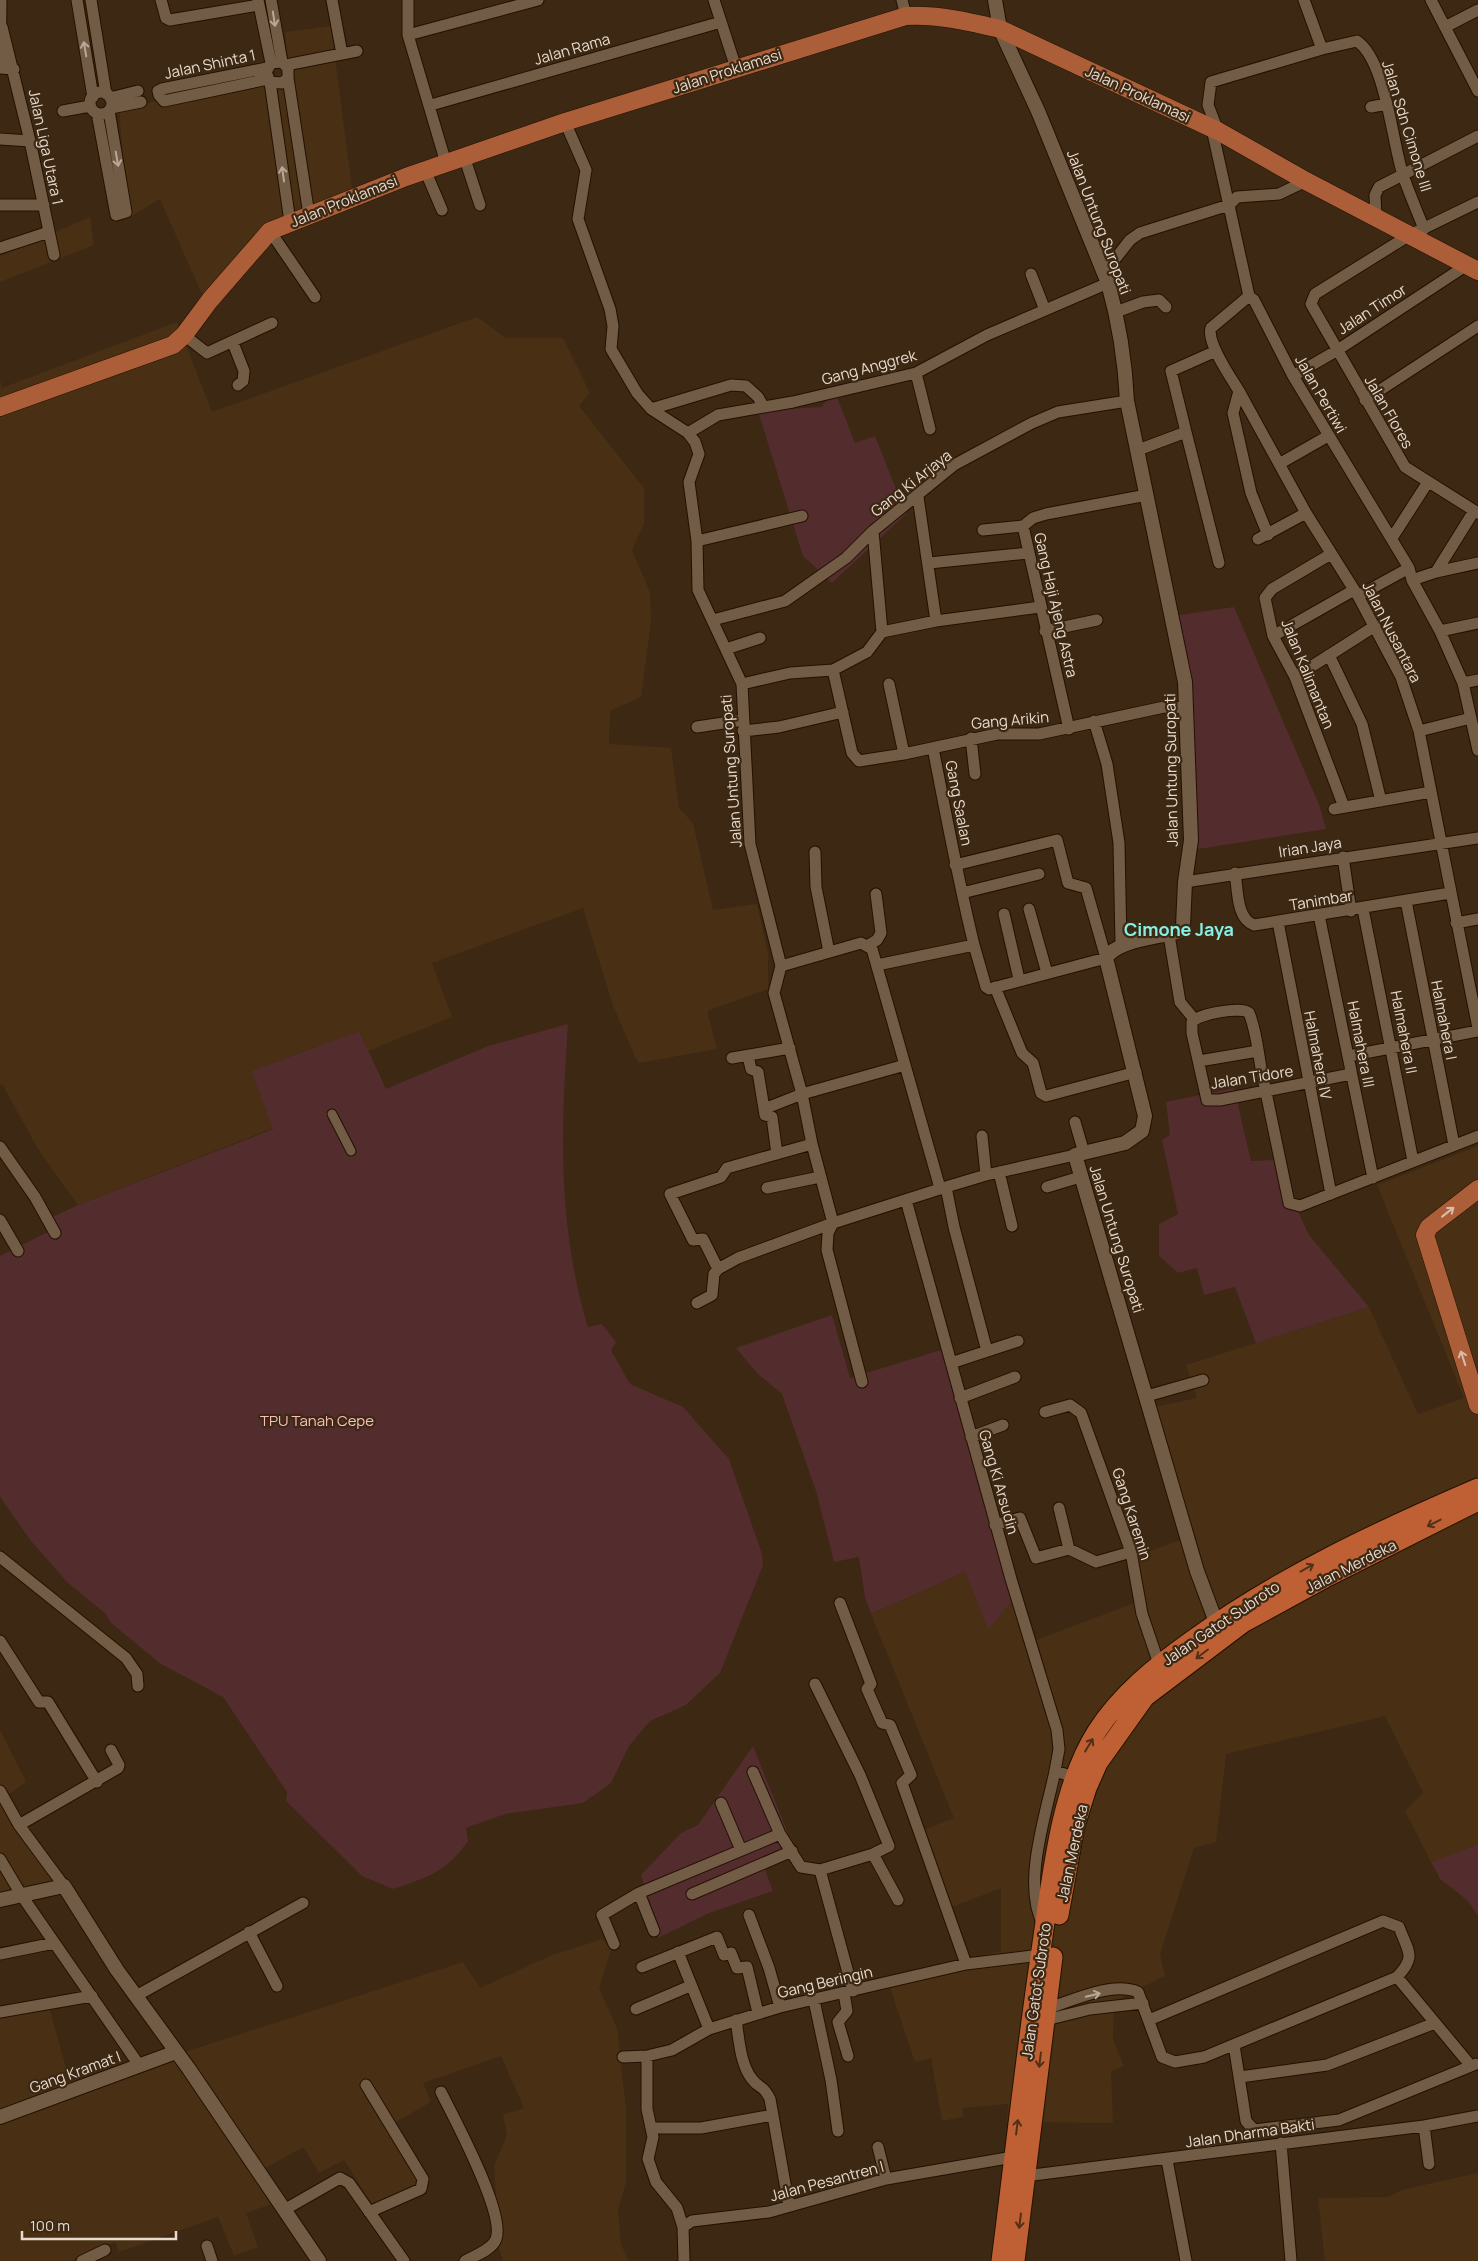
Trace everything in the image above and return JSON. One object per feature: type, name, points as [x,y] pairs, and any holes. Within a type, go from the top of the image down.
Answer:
[{"type":"highway","name":"Jalan Gatot Subroto","points":[[1017,2170],[1046,1959],[1044,1926],[1057,1850],[1074,1777],[1083,1754],[1099,1728],[1122,1699],[1159,1664],[1216,1622],[1308,1566],[1478,1488]]},
{"type":"highway","name":"Jalan Merdeka","points":[[1001,2261],[1046,2014],[1046,1959],[1075,1826],[1082,1800],[1098,1763],[1145,1697],[1243,1623],[1329,1576],[1478,1501]]},
{"type":"highway","name":"Jalan Merdeka","points":[[1015,2261],[1017,2170]]},
{"type":"main road","name":"Jalan Proklamasi","points":[[0,407],[173,345],[184,335],[210,300],[270,231],[290,222],[464,156],[736,68],[904,8],[1000,29],[1215,130],[1408,236],[1472,268]]},
{"type":"main road","points":[[1478,1189],[1429,1227],[1425,1235],[1478,1405]]},
{"type":"street","name":"Jalan Liga Utara 1","points":[[1,0],[0,68],[14,69]]},
{"type":"street","points":[[76,0],[93,105],[116,215],[126,212],[91,0]]},
{"type":"street","points":[[161,0],[163,12],[166,18],[170,20],[259,3],[271,39]]},
{"type":"street","points":[[271,0],[271,39],[290,222]]},
{"type":"street","points":[[332,0],[342,54]]},
{"type":"street","points":[[408,0],[408,35],[431,105],[446,163]]},
{"type":"street","points":[[408,35],[538,0]]},
{"type":"street","points":[[715,0],[736,68]]},
{"type":"street","name":"Jalan Untung Suropati","points":[[994,0],[1000,29],[1038,112],[1106,278],[1116,312],[1124,355],[1127,400],[1186,682],[1191,840],[1185,882],[1183,926],[1180,931],[1169,935]]},
{"type":"street","points":[[1304,0],[1322,48]]},
{"type":"street","points":[[1431,0],[1445,28],[1475,78],[1478,91]]},
{"type":"street","points":[[1445,28],[1478,10]]},
{"type":"street","name":"Jalan Rama","points":[[431,105],[721,22]]},
{"type":"street","name":"Jalan Liga Utara 1","points":[[2,26],[14,69],[54,255]]},
{"type":"street","name":"Jalan Sdn Cimone III","points":[[1215,130],[1208,105],[1212,82],[1322,48],[1357,41],[1371,59],[1387,104],[1403,174],[1424,229]]},
{"type":"street","points":[[274,70],[357,51]]},
{"type":"street","points":[[274,70],[282,83],[288,78]]},
{"type":"street","points":[[274,70],[289,71],[288,78],[309,215]]},
{"type":"street","name":"Jalan Shinta 1","points":[[274,70],[164,101],[158,95],[158,91],[162,89],[274,70]]},
{"type":"street","points":[[93,105],[97,93],[109,102],[139,97]]},
{"type":"street","points":[[93,105],[103,114],[109,102]]},
{"type":"street","points":[[1371,107],[1387,104]]},
{"type":"street","points":[[62,111],[93,105]]},
{"type":"street","points":[[565,122],[586,170],[578,219],[610,309],[613,326],[611,349],[637,393],[651,409],[688,433]]},
{"type":"street","name":"Jalan Pertiwi","points":[[1215,130],[1228,205],[1250,296],[1254,300],[1293,376],[1392,538],[1408,568],[1412,580],[1440,631],[1463,683],[1477,742]]},
{"type":"street","points":[[1376,217],[1376,190],[1403,174],[1478,136]]},
{"type":"street","points":[[0,139],[30,141]]},
{"type":"street","points":[[464,156],[480,205]]},
{"type":"street","points":[[425,170],[442,210]]},
{"type":"street","points":[[1106,278],[1130,240],[1140,233],[1228,205],[1237,197],[1279,194],[1306,181]]},
{"type":"street","points":[[1408,236],[1478,202]]},
{"type":"street","points":[[0,205],[44,205]]},
{"type":"street","points":[[270,231],[315,297]]},
{"type":"street","points":[[0,248],[49,232]]},
{"type":"street","name":"Jalan Flores","points":[[1408,236],[1315,294],[1311,300],[1312,308],[1398,459],[1405,467],[1476,512]]},
{"type":"street","name":"Jalan Timor","points":[[1293,376],[1472,268]]},
{"type":"street","points":[[1031,274],[1045,310]]},
{"type":"street","name":"Gang Anggrek","points":[[688,433],[718,415],[793,402],[916,373],[987,335],[1045,310],[1106,278]]},
{"type":"street","points":[[1250,296],[1211,328],[1209,333],[1216,351],[1239,392],[1233,413],[1263,536],[1306,513]]},
{"type":"street","points":[[1116,312],[1143,302],[1159,300],[1166,308]]},
{"type":"street","points":[[184,335],[208,353],[272,323]]},
{"type":"street","points":[[1365,400],[1478,326]]},
{"type":"street","points":[[232,343],[244,371],[243,381],[238,385]]},
{"type":"street","points":[[1216,351],[1171,371],[1219,563]]},
{"type":"street","points":[[916,373],[930,429]]},
{"type":"street","points":[[651,409],[730,385],[746,386],[758,397],[763,406]]},
{"type":"street","name":"Jalan Nusantara","points":[[1239,392],[1306,513],[1375,626],[1401,677],[1419,731],[1456,923],[1474,985],[1478,1030]]},
{"type":"street","name":"Gang Ki Arjaya","points":[[882,632],[873,531],[918,497],[954,465],[1032,423],[1058,412],[1127,400]]},
{"type":"street","points":[[1138,450],[1186,432]]},
{"type":"street","name":"Jalan Untung Suropati","points":[[688,433],[695,442],[699,454],[689,482],[697,541],[698,590],[742,684],[750,844],[781,966],[774,993],[802,1094],[812,1144],[833,1224]]},
{"type":"street","points":[[1279,464],[1328,436]]},
{"type":"street","points":[[1392,538],[1428,482]]},
{"type":"street","name":"Gang Haji Ajeng Astra","points":[[1069,729],[1045,631],[1023,526],[1039,516],[1147,495]]},
{"type":"street","points":[[918,497],[936,621]]},
{"type":"street","points":[[1436,572],[1476,512]]},
{"type":"street","points":[[697,541],[802,516]]},
{"type":"street","points":[[983,530],[1023,526]]},
{"type":"street","points":[[713,620],[785,601],[846,558],[873,531]]},
{"type":"street","points":[[929,563],[1028,553]]},
{"type":"street","name":"Jalan Kalimantan","points":[[1331,554],[1272,589],[1264,598],[1273,636],[1294,677],[1339,808],[1381,800]]},
{"type":"street","points":[[1412,580],[1436,572],[1478,563]]},
{"type":"street","points":[[1273,636],[1408,568]]},
{"type":"street","points":[[742,684],[790,673],[833,670],[867,652],[882,632],[936,621],[1040,607]]},
{"type":"street","points":[[1045,631],[1097,620]]},
{"type":"street","points":[[1440,631],[1478,623]]},
{"type":"street","points":[[1294,677],[1375,626]]},
{"type":"street","points":[[726,649],[760,638]]},
{"type":"street","points":[[1329,655],[1362,724],[1381,800],[1431,792]]},
{"type":"street","name":"Gang Arikin","points":[[833,670],[852,753],[859,761],[904,754],[971,738],[997,734],[1039,734],[1164,707],[1187,708]]},
{"type":"street","points":[[1463,683],[1478,680]]},
{"type":"street","points":[[889,684],[904,754]]},
{"type":"street","points":[[697,727],[779,727],[843,712]]},
{"type":"street","points":[[1419,731],[1471,718]]},
{"type":"street","points":[[1094,721],[1107,764],[1119,844],[1121,946]]},
{"type":"street","points":[[971,738],[975,774]]},
{"type":"street","name":"Gang Saalan","points":[[933,748],[954,847],[955,865],[974,945],[986,987],[989,989],[995,987]]},
{"type":"street","name":"Irian Jaya","points":[[1185,882],[1440,842],[1478,838]]},
{"type":"street","points":[[955,865],[1057,840],[1068,883],[1086,888],[1106,958]]},
{"type":"street","points":[[815,852],[816,887],[829,952]]},
{"type":"street","points":[[1343,857],[1351,911]]},
{"type":"street","name":"Tanimbar","points":[[1236,873],[1244,920],[1254,925],[1351,911],[1450,893]]},
{"type":"street","points":[[962,893],[1039,874]]},
{"type":"street","points":[[867,946],[877,940],[882,933],[876,894]]},
{"type":"street","name":"Halmahera I","points":[[1406,901],[1454,1145]]},
{"type":"street","points":[[1029,909],[1047,973]]},
{"type":"street","name":"Halmahera II","points":[[1363,909],[1414,1161]]},
{"type":"street","points":[[1004,914],[1020,979]]},
{"type":"street","name":"Halmahera III","points":[[1320,915],[1373,1178]]},
{"type":"street","points":[[1456,923],[1478,919]]},
{"type":"street","name":"Halmahera IV","points":[[1278,922],[1331,1194]]},
{"type":"street","points":[[1136,1072],[1046,1096],[1041,1093],[1033,1063],[1022,1053],[995,987],[1106,958],[1111,951],[1121,946],[1169,935],[1180,1002],[1194,1019],[1242,1009],[1249,1013],[1289,1203],[1300,1206],[1478,1136]]},
{"type":"street","points":[[781,966],[861,943],[872,949],[926,1145],[943,1188],[987,1351]]},
{"type":"street","points":[[877,965],[974,945]]},
{"type":"street","name":"Jalan Untung Suropati","points":[[1106,958],[1136,1072],[1145,1116],[1142,1132],[1125,1143],[1080,1154],[1080,1177],[1147,1396],[1197,1571],[1216,1622]]},
{"type":"street","name":"Jalan Tidore","points":[[1194,1019],[1192,1033],[1207,1100],[1220,1100],[1351,1074]]},
{"type":"street","points":[[1349,1056],[1433,1041],[1478,1030]]},
{"type":"street","points":[[732,1058],[790,1048]]},
{"type":"street","points":[[1199,1061],[1258,1051]]},
{"type":"street","points":[[748,1056],[751,1069],[758,1072],[765,1116],[772,1118],[778,1154]]},
{"type":"street","points":[[764,1109],[802,1094],[905,1064]]},
{"type":"street","points":[[332,1114],[350,1151]]},
{"type":"street","points":[[697,1303],[712,1295],[714,1274],[718,1269],[738,1258],[943,1188],[986,1175],[1080,1154],[1075,1122]]},
{"type":"street","points":[[982,1136],[986,1175]]},
{"type":"street","points":[[718,1269],[703,1239],[693,1240],[670,1194],[721,1177],[727,1168],[812,1144]]},
{"type":"street","points":[[0,1147],[34,1197],[55,1233]]},
{"type":"street","points":[[999,1172],[1012,1226]]},
{"type":"street","points":[[767,1188],[820,1177]]},
{"type":"street","points":[[1047,1187],[1080,1177]]},
{"type":"street","name":"Gang Ki Arsudin","points":[[906,1200],[995,1525],[1059,1740],[1055,1772],[1033,1878],[1034,1900],[1044,1926]]},
{"type":"street","points":[[0,1220],[18,1251]]},
{"type":"street","points":[[833,1224],[828,1232],[827,1250],[862,1382]]},
{"type":"street","points":[[951,1364],[1018,1341]]},
{"type":"street","points":[[960,1398],[1015,1377]]},
{"type":"street","points":[[1147,1396],[1203,1380]]},
{"type":"street","name":"Gang Karemin","points":[[1045,1412],[1070,1405],[1081,1413],[1132,1552],[1142,1614],[1159,1664]]},
{"type":"street","points":[[971,1437],[1003,1425]]},
{"type":"street","points":[[1059,1508],[1069,1549]]},
{"type":"street","points":[[995,1525],[1020,1518],[1036,1558],[1069,1549],[1096,1562],[1132,1552]]},
{"type":"street","points":[[0,1557],[126,1658],[137,1674],[138,1686]]},
{"type":"street","points":[[840,1603],[871,1684],[867,1688],[882,1723],[890,1726],[911,1775],[902,1783],[966,1964]]},
{"type":"street","points":[[0,1641],[39,1702],[48,1702],[97,1782]]},
{"type":"street","points":[[753,1772],[780,1834],[801,1867],[820,1870],[873,1854],[888,1846],[860,1775],[815,1684]]},
{"type":"street","points":[[19,1825],[97,1782],[118,1767],[111,1750]]},
{"type":"street","points":[[1055,1772],[1074,1777]]},
{"type":"street","points":[[0,1791],[19,1825],[64,1886],[136,1996],[319,2261]]},
{"type":"street","points":[[721,1803],[741,1850]]},
{"type":"street","points":[[614,1944],[602,1915],[639,1893],[780,1834]]},
{"type":"street","points":[[692,1894],[792,1851]]},
{"type":"street","points":[[873,1854],[898,1900]]},
{"type":"street","points":[[0,1859],[22,1896],[140,2065]]},
{"type":"street","points":[[820,1870],[849,1992],[847,2011],[838,2022],[848,2056]]},
{"type":"street","points":[[0,1900],[64,1886]]},
{"type":"street","points":[[639,1893],[654,1931]]},
{"type":"street","points":[[136,1996],[303,1903]]},
{"type":"street","points":[[749,1914],[769,1968],[780,2007]]},
{"type":"street","points":[[1046,2014],[1108,1991],[1131,1989],[1138,1992],[1162,2057],[1175,2062],[1204,2058],[1398,1977],[1409,1964],[1410,1956],[1399,1927],[1383,1921],[1149,2020]]},
{"type":"street","points":[[249,1932],[277,1986]]},
{"type":"street","points":[[642,1967],[717,1937],[724,1955],[731,1953],[737,1968],[747,1967],[758,2013]]},
{"type":"street","points":[[0,1954],[54,1943]]},
{"type":"street","points":[[678,1952],[690,1986],[709,2029]]},
{"type":"street","name":"Gang Beringin","points":[[623,2057],[647,2056],[672,2050],[709,2029],[780,2007],[966,1964],[1032,1956],[1046,1959]]},
{"type":"street","points":[[1234,2045],[1246,2121],[1254,2130],[1339,2120],[1476,2064],[1436,2023],[1398,1977]]},
{"type":"street","points":[[636,2009],[690,1986]]},
{"type":"street","points":[[0,2012],[92,1996]]},
{"type":"street","points":[[814,2000],[831,2080],[838,2131]]},
{"type":"street","points":[[736,2020],[744,2065],[752,2080],[764,2088],[770,2099],[789,2206]]},
{"type":"street","points":[[1240,2077],[1327,2065],[1436,2023]]},
{"type":"street","name":"Gang Kramat I","points":[[0,2117],[176,2052]]},
{"type":"street","points":[[647,2056],[647,2109],[654,2137],[648,2159],[656,2182],[677,2208],[683,2227],[684,2261]]},
{"type":"street","points":[[366,2085],[423,2180],[421,2189],[369,2212]]},
{"type":"street","points":[[441,2092],[491,2198],[497,2232],[496,2239],[490,2247],[465,2261]]},
{"type":"street","points":[[651,2128],[702,2128],[773,2115]]},
{"type":"street","name":"Jalan Dharma Bakti","points":[[1017,2170],[1167,2160],[1281,2143],[1424,2126],[1478,2116]]},
{"type":"street","points":[[1424,2126],[1430,2164]]},
{"type":"street","points":[[1281,2143],[1290,2261]]},
{"type":"street","points":[[878,2147],[886,2180]]},
{"type":"street","points":[[1167,2160],[1186,2261]]},
{"type":"street","name":"Jalan Pesantren I","points":[[683,2227],[692,2221],[769,2212],[886,2180],[1017,2170]]},
{"type":"street","points":[[284,2210],[340,2178],[349,2183],[404,2261]]},
{"type":"street","points":[[207,2246],[212,2261]]},
{"type":"street","points":[[82,2261],[105,2250]]},
{"type":"shaded area","points":[[331,26],[354,204],[281,227],[211,315],[160,199],[128,218],[119,109],[289,73],[285,32]]},
{"type":"shaded area","points":[[90,217],[94,245],[0,282],[0,256]]},
{"type":"shaded area","points":[[477,317],[506,338],[563,338],[590,393],[579,406],[644,488],[644,524],[632,550],[650,592],[651,621],[641,697],[610,711],[609,744],[671,748],[679,808],[693,823],[713,910],[757,904],[768,954],[768,989],[707,1011],[717,1049],[638,1063],[613,1006],[583,908],[432,963],[452,1017],[368,1051],[359,1031],[251,1071],[273,1128],[78,1205],[38,1149],[2,1084],[0,1085],[0,380],[2,388],[177,322],[212,412]]},
{"type":"shaded area","points":[[1478,1146],[1478,1844],[1431,1862],[1405,1811],[1423,1793],[1385,1716],[1226,1754],[1216,1842],[1194,1848],[1160,1954],[1165,1976],[1114,2002],[1113,2039],[1124,2066],[1111,2071],[1113,2123],[1007,2122],[1008,2104],[963,2108],[963,2117],[942,2121],[931,2058],[915,2062],[887,1979],[1001,1951],[1001,1888],[947,1909],[921,1831],[954,1818],[871,1614],[965,1572],[988,1628],[1018,1595],[1031,1642],[1137,1602],[1132,1558],[1188,1537],[1144,1409],[1197,1398],[1186,1365],[1369,1307],[1418,1414],[1464,1398],[1377,1185]]},
{"type":"shaded area","points":[[0,1730],[26,1782],[5,1797],[59,1885],[0,1901]]},
{"type":"shaded area","points":[[603,1939],[611,1950],[599,1988],[617,2028],[626,2108],[626,2183],[618,2209],[621,2245],[629,2261],[503,2261],[499,2248],[494,2165],[507,2135],[503,2115],[524,2108],[501,2056],[423,2083],[431,2102],[394,2123],[425,2181],[375,2208],[344,2160],[319,2173],[303,2147],[257,2173],[277,2202],[246,2213],[258,2247],[234,2256],[218,2217],[119,2252],[115,2242],[72,2261],[0,2261],[0,2017],[49,2007],[70,2082],[185,2052],[463,1962],[480,1988],[552,1955]]},
{"type":"shaded area","points":[[1478,2173],[1478,2261],[1325,2261],[1318,2198],[1388,2197],[1401,2190]]},
{"type":"green space","points":[[835,392],[855,443],[875,436],[906,514],[832,583],[803,556],[758,411],[821,407]]},
{"type":"green space","points":[[1234,607],[1320,807],[1326,829],[1198,849],[1190,667],[1179,615]]},
{"type":"green space","name":"TPU Tanah Cepe","points":[[568,1024],[563,1139],[566,1214],[578,1289],[588,1327],[602,1324],[616,1342],[611,1350],[630,1384],[683,1407],[729,1459],[762,1554],[763,1565],[720,1673],[686,1705],[650,1721],[629,1746],[611,1783],[583,1803],[505,1814],[466,1828],[468,1841],[444,1867],[427,1877],[393,1889],[362,1876],[286,1801],[287,1792],[223,1697],[161,1664],[111,1623],[106,1614],[67,1582],[31,1541],[0,1497],[0,1256],[48,1232],[42,1222],[78,1205],[273,1129],[251,1071],[359,1031],[386,1089],[488,1046]]},
{"type":"green space","points":[[1234,1088],[1251,1161],[1274,1160],[1309,1235],[1369,1307],[1256,1343],[1235,1287],[1204,1295],[1197,1268],[1178,1273],[1159,1256],[1159,1224],[1178,1214],[1162,1140],[1170,1135],[1166,1102]]},
{"type":"green space","points":[[832,1315],[850,1378],[941,1350],[984,1500],[1018,1595],[988,1629],[965,1572],[871,1614],[865,1597],[859,1557],[834,1562],[816,1491],[782,1394],[757,1373],[736,1348]]},
{"type":"green space","points":[[753,1746],[796,1853],[764,1867],[773,1891],[709,1913],[658,1938],[641,1875],[681,1833],[698,1825]]},
{"type":"green space","points":[[1478,1844],[1478,1916],[1468,1901],[1440,1879],[1431,1862]]},
{"type":"district","name":"Cimone Jaya","points":[[1179,929]]}]
